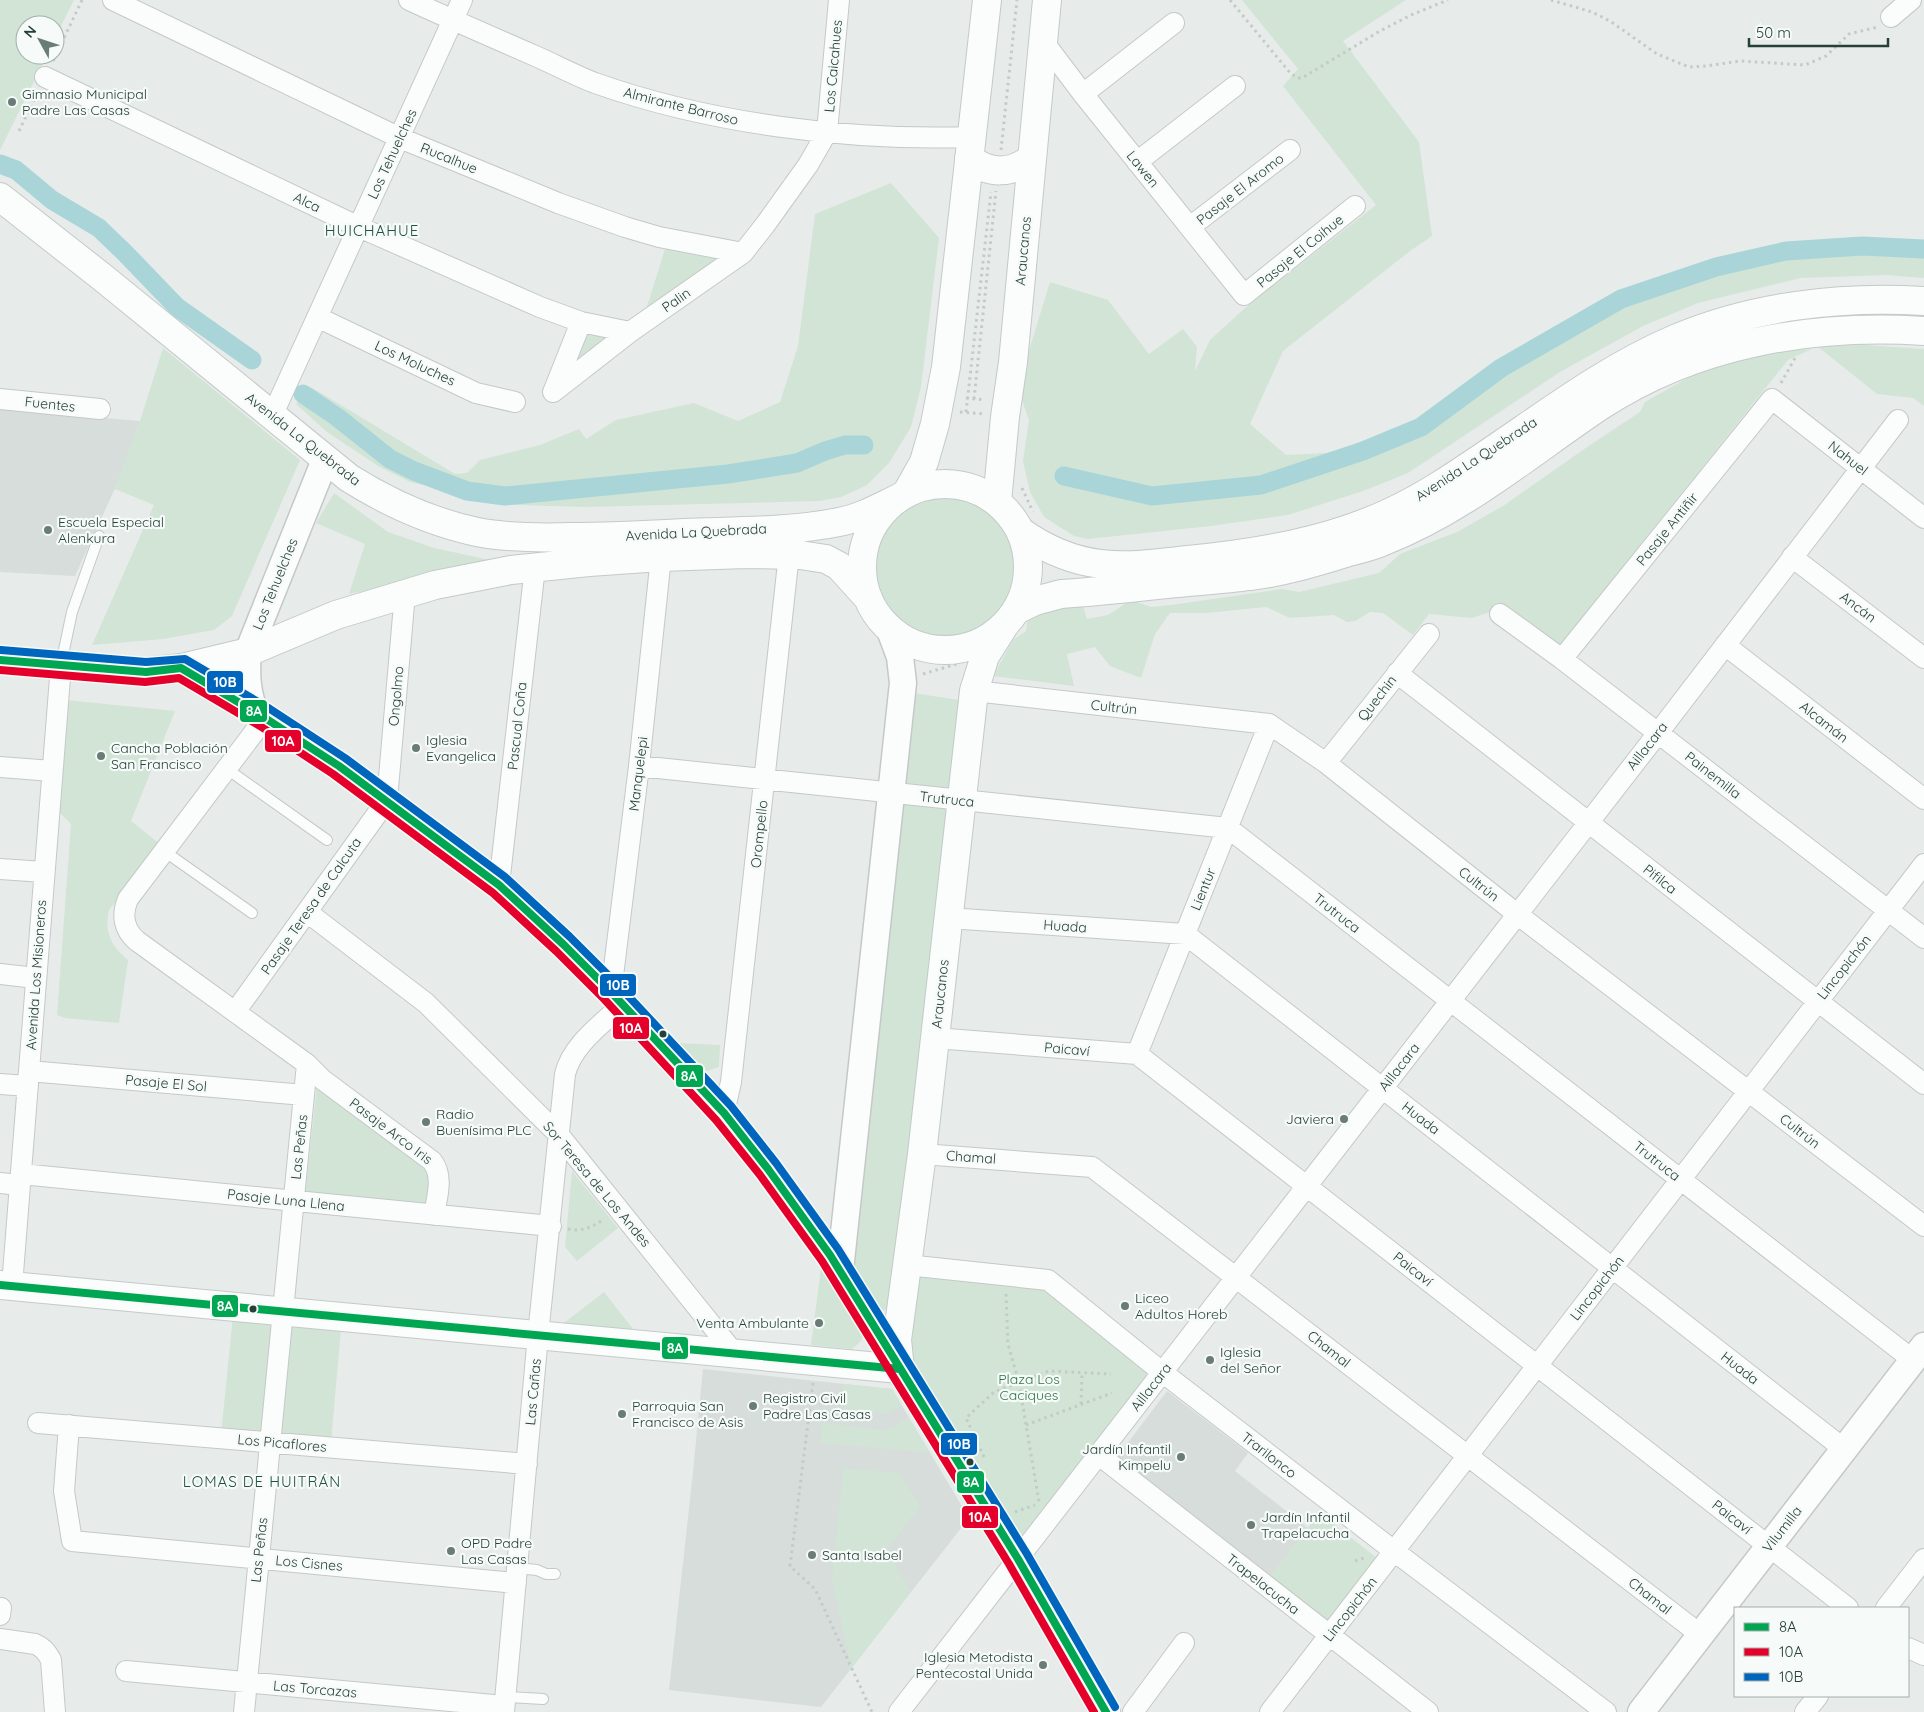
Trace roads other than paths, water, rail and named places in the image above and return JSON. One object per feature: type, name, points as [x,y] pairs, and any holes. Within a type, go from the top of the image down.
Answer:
[{"type":"main road","points":[[902,496],[924,487],[950,484],[977,490],[998,502],[1009,514],[1027,523],[1028,564],[1023,596],[1010,618],[989,637],[977,643],[951,650],[924,647],[899,636],[890,630],[880,618],[868,598],[863,581],[862,568],[865,542],[879,517],[902,496],[924,462],[939,402],[946,367],[987,0]]},
{"type":"main road","name":"Araucanos","points":[[998,502],[1047,0]]},
{"type":"main road","points":[[970,148],[983,167],[996,170],[1016,168],[1032,158]]},
{"type":"main road","name":"Avenida La Quebrada","points":[[0,197],[95,271],[325,460],[365,488],[400,507],[453,526],[506,536],[532,538],[607,537],[804,527],[840,522],[865,514],[902,496]]},
{"type":"main road","name":"Avenida La Quebrada","points":[[1027,523],[1037,543],[1062,555],[1093,564],[1111,566],[1138,566],[1250,554],[1318,539],[1392,512],[1412,501],[1446,482],[1588,385],[1627,362],[1676,339],[1712,326],[1785,308],[1860,300],[1924,301]]},
{"type":"main road","name":"Avenida La Quebrada","points":[[1010,618],[1035,600],[1061,594],[1251,576],[1314,564],[1383,542],[1461,502],[1602,405],[1649,379],[1700,356],[1758,342],[1810,333],[1856,329],[1924,331]]},
{"type":"main road","name":"Avenida La Quebrada","points":[[0,660],[146,672],[181,668],[248,652],[336,615],[435,584],[535,567],[661,557],[788,554],[826,559],[839,566],[868,598]]},
{"type":"main road","name":"Araucanos","points":[[900,1369],[897,1340],[922,1154],[961,801],[977,678],[1010,618]]},
{"type":"main road","points":[[6,1286],[900,1369],[1018,1559],[1106,1712]]},
{"type":"street","name":"Rucalhue","points":[[114,0],[400,138],[591,216],[659,237],[743,253]]},
{"type":"street","name":"Almirante Barroso","points":[[409,0],[594,82],[630,94],[744,121],[828,132],[931,138],[970,148]]},
{"type":"street","name":"Los Tehuelches","points":[[272,416],[462,0]]},
{"type":"street","name":"Los Caicahues","points":[[828,132],[839,0]]},
{"type":"street","points":[[1891,17],[1912,0]]},
{"type":"street","points":[[1083,94],[1174,23]]},
{"type":"street","name":"Lawen","points":[[1043,41],[1083,94],[1244,295]]},
{"type":"street","name":"Alca","points":[[45,77],[359,227],[540,307],[581,322],[630,332]]},
{"type":"street","points":[[1137,162],[1235,86]]},
{"type":"street","name":"Palin","points":[[581,322],[553,392],[630,332],[743,253],[786,197],[828,132]]},
{"type":"street","name":"Pasaje El Aromo","points":[[1190,227],[1290,150]]},
{"type":"street","name":"Pasaje El Coihue","points":[[1244,295],[1355,206]]},
{"type":"street","name":"Los Moluches","points":[[318,317],[476,392],[515,402]]},
{"type":"street","name":"Fuentes","points":[[0,399],[100,409]]},
{"type":"street","name":"Nahuel","points":[[1772,399],[1924,518]]},
{"type":"street","name":"Pasaje Antiñir","points":[[1562,659],[1772,399]]},
{"type":"street","name":"Aillacara","points":[[902,1711],[1898,420]]},
{"type":"street","name":"Los Tehuelches","points":[[260,715],[249,696],[247,684],[248,652],[325,460]]},
{"type":"street","name":"Orompello","points":[[724,1114],[731,1082],[788,554]]},
{"type":"street","name":"Manquelepi","points":[[617,998],[661,557]]},
{"type":"street","name":"Ancán","points":[[1792,557],[1924,658]]},
{"type":"street","name":"Pascual Coña","points":[[499,885],[535,567]]},
{"type":"street","name":"Ongolmo","points":[[386,800],[405,593]]},
{"type":"street","name":"Painemilla","points":[[1500,614],[1658,732],[1924,938]]},
{"type":"street","points":[[840,1270],[902,675],[897,644],[890,630]]},
{"type":"street","name":"Quechin","points":[[1326,763],[1429,634]]},
{"type":"street","name":"Alcamán","points":[[1725,645],[1924,799]]},
{"type":"street","name":"Avenida Los Misioneros","points":[[6,1286],[20,1180],[61,665]]},
{"type":"street","points":[[181,668],[340,766],[499,885],[617,998],[724,1114],[788,1197],[840,1270],[900,1369]]},
{"type":"street","name":"Pifilca","points":[[1396,673],[1924,1084]]},
{"type":"street","name":"Cultrún","points":[[977,678],[1269,724],[1326,763],[1517,914],[1924,1226]]},
{"type":"street","points":[[260,715],[227,769],[164,851],[125,906],[124,914],[127,929],[137,941],[307,1064]]},
{"type":"street","name":"Lientur","points":[[1137,1054],[1269,724]]},
{"type":"street","name":"Trutruca","points":[[639,766],[1228,828],[1680,1180],[1919,1353]]},
{"type":"street","points":[[0,767],[52,771]]},
{"type":"street","name":"Pasaje Teresa de Calcuta","points":[[236,1012],[386,800]]},
{"type":"street","name":"Lincopichón","points":[[1270,1712],[1924,864]]},
{"type":"street","points":[[0,868],[44,872]]},
{"type":"street","name":"Sor Teresa de Los Andes","points":[[307,912],[426,1003],[559,1134],[734,1353]]},
{"type":"street","name":"Huada","points":[[948,918],[1185,934],[1844,1449]]},
{"type":"street","points":[[0,974],[36,978]]},
{"type":"street","name":"Las Cañas","points":[[504,1705],[538,1335],[551,1226],[565,1074],[570,1060],[577,1049],[617,998]]},
{"type":"street","name":"Paicaví","points":[[935,1038],[1137,1054],[1847,1607]]},
{"type":"street","name":"Las Peñas","points":[[244,1712],[307,1064]]},
{"type":"street","name":"Pasaje Arco Iris","points":[[307,1064],[324,1080],[432,1161],[437,1167],[439,1174],[434,1215]]},
{"type":"street","name":"Pasaje El Sol","points":[[0,1084],[28,1078],[304,1095]]},
{"type":"street","name":"Chamal","points":[[922,1154],[1092,1167],[1701,1635]]},
{"type":"street","name":"Pasaje Luna Llena","points":[[0,1183],[20,1180],[293,1201],[551,1226]]},
{"type":"street","name":"Trarilonco","points":[[907,1265],[1048,1280],[1162,1372],[1606,1712]]},
{"type":"street","name":"Vilumilla","points":[[1641,1712],[1919,1353]]},
{"type":"street","name":"Los Picaflores","points":[[38,1423],[527,1464]]},
{"type":"street","name":"Los Cisnes","points":[[69,1425],[64,1491],[72,1540],[258,1559],[517,1576]]},
{"type":"street","name":"Trapelacucha","points":[[1099,1455],[1428,1712]]},
{"type":"street","points":[[1887,1607],[1924,1559]]},
{"type":"street","points":[[0,1615],[1,1608]]},
{"type":"street","points":[[0,1639],[35,1644],[48,1654],[51,1660],[55,1712]]},
{"type":"street","points":[[1133,1712],[1184,1643]]},
{"type":"street","points":[[1909,1648],[1924,1655]]},
{"type":"street","name":"Las Torcazas","points":[[126,1671],[504,1705]]},
{"type":"street","points":[[1806,1712],[1817,1697]]},
{"type":"lane","points":[[61,665],[72,612],[99,536]]},
{"type":"lane","points":[[227,769],[327,840]]},
{"type":"lane","points":[[164,851],[252,913]]},
{"type":"lane","points":[[517,1576],[537,1570],[546,1574],[555,1574]]},
{"type":"lane","points":[[504,1705],[544,1699]]},
{"type":"waterway","points":[[0,164],[16,170],[52,200],[99,228],[177,307],[252,360]]},
{"type":"waterway","points":[[1064,476],[1152,496],[1261,485],[1363,451],[1421,427],[1501,368],[1621,299],[1716,267],[1786,251],[1862,246],[1924,249]]},
{"type":"waterway","points":[[303,394],[337,417],[390,459],[414,471],[467,491],[505,496],[728,474],[797,463],[845,445],[864,445]]},
{"type":"place","name":"Gimnasio Municipal Padre Las Casas","points":[[12,102]]},
{"type":"place","name":"Escuela Especial Alenkura","points":[[48,530]]},
{"type":"place","name":"Iglesia Evangelica","points":[[416,748]]},
{"type":"place","name":"Cancha Población San Francisco","points":[[101,756]]},
{"type":"place","name":"Javiera","points":[[1344,1119]]},
{"type":"place","name":"Radio Buenísima PLC","points":[[426,1122]]},
{"type":"place","name":"Liceo Adultos Horeb","points":[[1125,1306]]},
{"type":"place","name":"Venta Ambulante","points":[[819,1323]]},
{"type":"place","name":"Iglesia del Señor","points":[[1210,1360]]},
{"type":"place","name":"Registro Civil Padre Las Casas","points":[[753,1406]]},
{"type":"place","name":"Parroquia San Francisco de Asis","points":[[622,1414]]},
{"type":"place","name":"Jardín Infantil Kimpelu","points":[[1181,1457]]},
{"type":"place","name":"Jardín Infantil Trapelacucha","points":[[1251,1525]]},
{"type":"place","name":"OPD Padre Las Casas","points":[[451,1551]]},
{"type":"place","name":"Santa Isabel","points":[[812,1555]]},
{"type":"place","name":"Iglesia Metodista Pentecostal Unida","points":[[1043,1665]]},
{"type":"district","name":"HUICHAHUE","points":[[372,231]]},
{"type":"district","name":"LOMAS DE HUITRÁN","points":[[262,1482]]},
{"type":"park label","name":"Plaza Los Caciques","points":[[1029,1388]]}]
